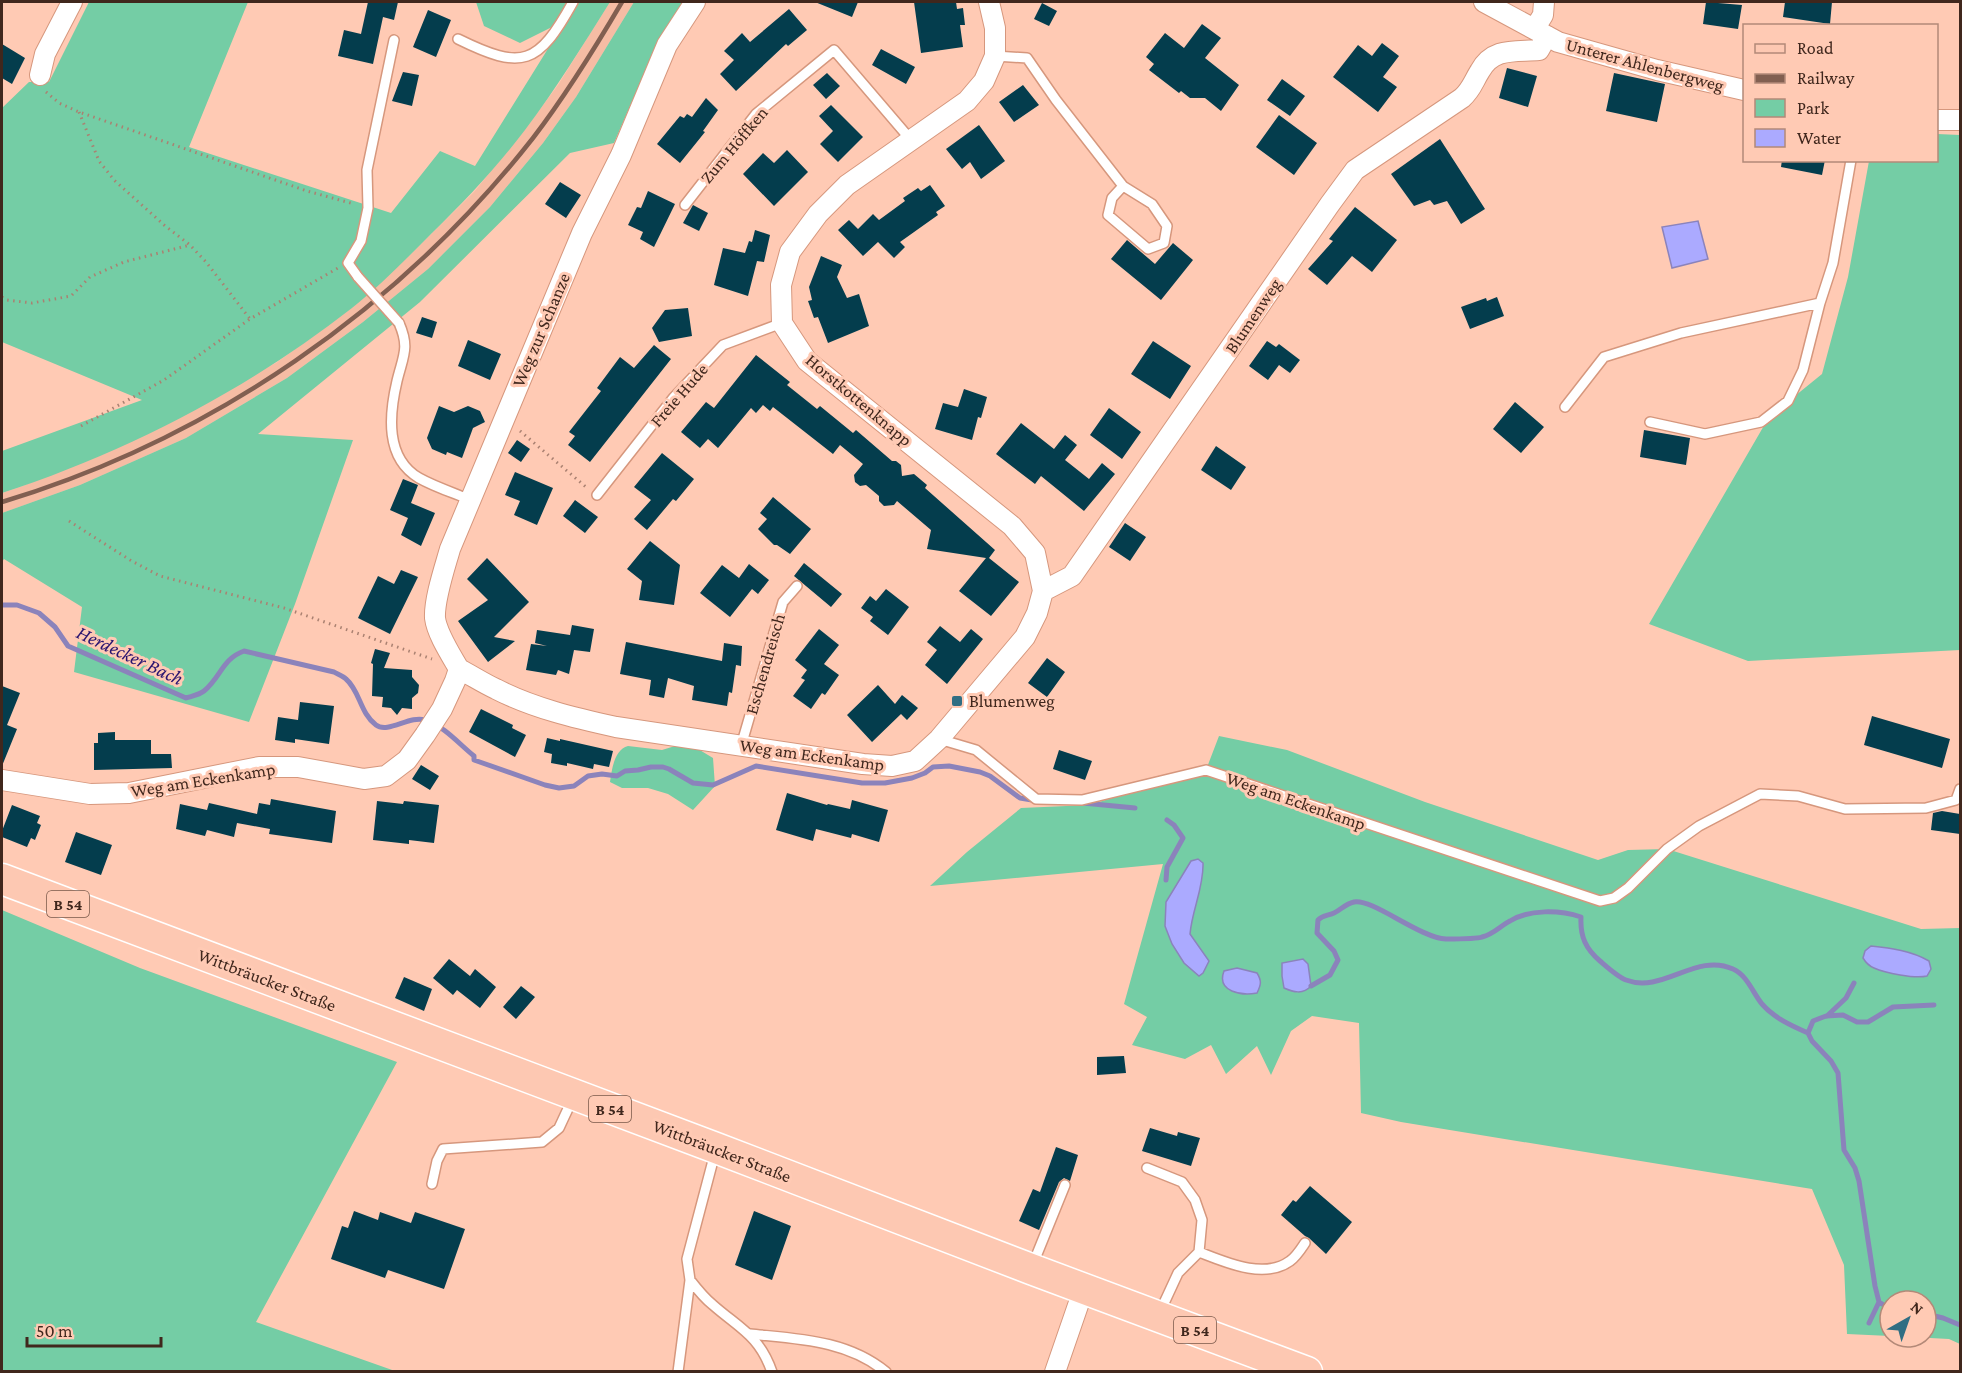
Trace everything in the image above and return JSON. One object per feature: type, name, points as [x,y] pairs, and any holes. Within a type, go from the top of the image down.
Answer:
[{"type":"main road","name":"Wittbräucker Straße","points":[[2,879],[1031,1269],[1307,1371]]},
{"type":"street","points":[[40,75],[45,54],[72,2]]},
{"type":"street","name":"Weg zur Schanze","points":[[459,669],[445,646],[435,618],[440,581],[450,549],[582,233],[621,155],[667,45],[695,2]]},
{"type":"street","points":[[782,323],[781,285],[790,252],[818,214],[847,185],[967,101],[984,81],[996,56],[995,28],[989,2]]},
{"type":"street","name":"Unterer Ahlenbergweg","points":[[1484,2],[1575,48],[1743,90]]},
{"type":"street","points":[[1541,32],[1544,2]]},
{"type":"street","name":"Blumenweg","points":[[1043,591],[1072,576],[1329,204],[1355,170],[1462,98],[1471,89],[1489,58],[1497,53],[1539,50],[1541,32]]},
{"type":"street","points":[[1938,120],[1960,120]]},
{"type":"street","name":"Horstkottenknapp","points":[[782,323],[807,361],[1012,526],[1035,553],[1043,591]]},
{"type":"street","points":[[939,739],[1025,637],[1037,614],[1043,591]]},
{"type":"street","name":"Weg am Eckenkamp","points":[[2,780],[90,794],[129,794],[259,767],[298,767],[364,779],[386,776],[407,760],[425,735],[442,709],[459,669],[497,690],[577,718],[616,727],[863,764],[892,766],[915,761],[939,739]]},
{"type":"street","points":[[1055,1371],[1084,1288]]},
{"type":"lane","points":[[458,39],[486,53],[506,58],[522,58],[534,54],[557,29],[573,2]]},
{"type":"lane","points":[[394,40],[367,170],[368,208],[361,241],[348,263],[399,323],[405,338],[405,353],[396,383],[392,421],[392,438],[397,455],[406,467],[419,477],[471,500]]},
{"type":"lane","name":"Zum Höffken","points":[[685,205],[756,114],[834,50],[911,140]]},
{"type":"lane","points":[[996,56],[1027,58],[1056,100],[1123,186],[1152,204],[1167,226],[1164,243],[1148,249],[1108,215],[1112,198],[1123,186]]},
{"type":"lane","points":[[1650,422],[1705,434],[1761,422],[1788,401],[1803,370],[1833,263],[1851,162]]},
{"type":"lane","points":[[1565,407],[1604,357],[1682,333],[1820,303]]},
{"type":"lane","name":"Freie Hude","points":[[597,495],[674,397],[723,345],[782,323]]},
{"type":"lane","name":"Eschendreisch","points":[[741,746],[783,602],[797,586]]},
{"type":"lane","name":"Weg am Eckenkamp","points":[[939,739],[976,750],[1036,799],[1082,800],[1206,770],[1600,901],[1614,898],[1628,888],[1667,849],[1699,826],[1760,794],[1798,796],[1845,809],[1926,808],[1956,800],[1960,789]]},
{"type":"lane","points":[[432,1184],[442,1149],[542,1142],[559,1128],[573,1095]]},
{"type":"lane","points":[[678,1371],[690,1280],[687,1259],[716,1148]]},
{"type":"lane","points":[[1147,1168],[1182,1182],[1196,1200],[1202,1220],[1199,1252],[1178,1273],[1158,1316]]},
{"type":"lane","points":[[1031,1269],[1065,1185]]},
{"type":"lane","points":[[1199,1252],[1238,1268],[1274,1268],[1290,1261],[1305,1243]]},
{"type":"lane","points":[[690,1280],[711,1304],[750,1334],[769,1361],[772,1371]]},
{"type":"lane","points":[[750,1334],[835,1346],[859,1353],[886,1371]]},
{"type":"path","points":[[40,75],[46,92],[59,102],[79,112],[307,191],[368,208]]},
{"type":"path","points":[[79,112],[99,160],[114,180],[190,245],[250,319]]},
{"type":"path","points":[[2,297],[7,300],[32,303],[71,296],[90,277],[124,262],[190,245]]},
{"type":"path","points":[[81,426],[164,380],[250,319],[348,263]]},
{"type":"path","points":[[504,419],[597,495]]},
{"type":"path","points":[[69,521],[130,560],[160,576],[284,608],[459,669]]},
{"type":"shaded area","points":[[610,2],[634,2],[576,97],[543,143],[490,207],[428,269],[363,322],[287,378],[186,438],[80,485],[2,513],[2,493],[23,486],[276,363],[353,307],[474,192],[558,85]]},
{"type":"green space","points":[[89,2],[248,2],[189,147],[391,213],[440,151],[475,166],[577,2],[610,2],[548,99],[503,157],[444,222],[383,282],[352,308],[271,366],[184,416],[95,458],[2,493],[2,451],[142,400],[2,342],[2,108],[29,82],[49,82]]},
{"type":"green space","points":[[476,2],[567,2],[554,26],[520,43],[484,26]]},
{"type":"green space","points":[[634,2],[683,2],[654,51],[614,143],[570,153],[420,302],[258,434],[353,440],[295,604],[249,722],[74,672],[82,607],[4,559],[2,562],[2,513],[80,485],[186,438],[287,378],[363,322],[428,269],[490,207],[543,143],[576,97]]},
{"type":"green space","points":[[1938,134],[1960,135],[1960,650],[1748,661],[1649,624],[1769,417],[1822,374],[1848,277],[1869,162],[1938,162]]},
{"type":"green space","points":[[1219,736],[1287,750],[1425,802],[1598,860],[1628,850],[1667,849],[1921,929],[1960,928],[1960,1344],[1949,1339],[1938,1338],[1938,1289],[1878,1289],[1878,1335],[1847,1334],[1844,1265],[1812,1189],[1401,1122],[1361,1113],[1359,1023],[1312,1016],[1291,1031],[1271,1075],[1257,1046],[1226,1074],[1211,1045],[1185,1059],[1132,1045],[1147,1017],[1124,1004],[1163,864],[930,886],[1021,808],[1089,805],[1206,770]]},
{"type":"green space","points":[[628,746],[662,750],[675,746],[698,749],[713,758],[715,786],[693,810],[668,794],[648,788],[622,788],[610,782],[617,756],[623,748]]},
{"type":"green space","points":[[2,910],[140,968],[397,1062],[256,1322],[395,1371],[2,1371]]},
{"type":"water","points":[[1698,221],[1708,259],[1672,268],[1662,227]]},
{"type":"water","points":[[1198,859],[1203,863],[1203,872],[1190,934],[1209,961],[1199,976],[1184,963],[1172,944],[1165,926],[1166,902],[1191,861]]},
{"type":"water","points":[[1871,946],[1916,955],[1929,961],[1931,969],[1927,976],[1922,977],[1879,970],[1869,965],[1863,958],[1865,951]]},
{"type":"water","points":[[1303,959],[1308,964],[1311,986],[1301,992],[1284,988],[1282,963]]},
{"type":"water","points":[[1237,968],[1257,973],[1260,983],[1257,993],[1238,993],[1227,988],[1224,984],[1224,971]]},
{"type":"building","points":[[368,2],[398,2],[394,20],[383,17],[373,64],[338,56],[344,30],[361,34]]},
{"type":"building","points":[[815,2],[858,2],[852,17]]},
{"type":"building","points":[[914,2],[956,2],[957,9],[963,8],[965,25],[960,25],[963,47],[921,53]]},
{"type":"building","points":[[1706,2],[1742,5],[1738,29],[1703,24]]},
{"type":"building","points":[[1785,2],[1832,2],[1830,24],[1783,17]]},
{"type":"building","points":[[1042,3],[1057,11],[1049,26],[1034,19]]},
{"type":"building","points":[[789,9],[807,30],[788,46],[786,44],[736,91],[720,74],[734,60],[724,51],[742,33],[750,42]]},
{"type":"building","points":[[428,10],[451,20],[436,57],[413,47]]},
{"type":"building","points":[[1202,24],[1221,38],[1205,58],[1239,85],[1221,111],[1205,98],[1190,98],[1181,91],[1179,93],[1149,70],[1154,64],[1146,57],[1165,33],[1184,48]]},
{"type":"building","points":[[1382,43],[1399,56],[1383,77],[1397,87],[1378,112],[1333,77],[1358,45],[1372,56]]},
{"type":"building","points":[[2,44],[25,58],[12,84],[2,78]]},
{"type":"building","points":[[881,49],[915,67],[906,84],[872,65]]},
{"type":"building","points":[[1507,68],[1537,76],[1528,107],[1499,98]]},
{"type":"building","points":[[403,72],[419,75],[412,106],[392,101]]},
{"type":"building","points":[[827,73],[840,86],[826,99],[813,85]]},
{"type":"building","points":[[1614,73],[1665,84],[1657,122],[1606,111]]},
{"type":"building","points":[[1282,79],[1305,96],[1290,116],[1267,100]]},
{"type":"building","points":[[1023,85],[1039,105],[1014,122],[999,102]]},
{"type":"building","points":[[706,98],[718,110],[703,131],[705,132],[680,163],[657,144],[680,116],[684,118],[687,114],[692,117]]},
{"type":"building","points":[[831,105],[863,137],[838,162],[820,144],[833,131],[819,116]]},
{"type":"building","points":[[1279,115],[1317,143],[1294,175],[1256,147]]},
{"type":"building","points":[[979,125],[1005,161],[981,179],[970,162],[962,169],[946,149]]},
{"type":"building","points":[[1440,139],[1485,209],[1461,224],[1447,201],[1434,205],[1430,200],[1414,206],[1391,174]]},
{"type":"building","points":[[787,150],[808,172],[774,206],[743,174],[763,153],[774,163]]},
{"type":"building","points":[[1782,162],[1825,162],[1822,175],[1781,167]]},
{"type":"building","points":[[560,182],[581,195],[566,218],[545,204]]},
{"type":"building","points":[[930,185],[945,206],[936,212],[938,215],[900,242],[905,247],[894,258],[878,242],[863,256],[838,230],[849,220],[858,229],[873,214],[879,220],[905,201],[903,198],[918,188],[921,191]]},
{"type":"building","points":[[648,191],[675,204],[654,247],[640,239],[643,232],[628,225],[637,207],[641,208]]},
{"type":"building","points":[[693,205],[708,213],[699,231],[683,223]]},
{"type":"building","points":[[1355,207],[1397,240],[1372,272],[1352,256],[1327,285],[1308,269],[1333,241],[1329,239]]},
{"type":"building","points":[[755,230],[770,235],[764,262],[757,261],[748,296],[714,285],[723,248],[745,253],[749,241],[752,242]]},
{"type":"building","points":[[1127,240],[1155,264],[1173,243],[1193,260],[1161,300],[1111,259]]},
{"type":"building","points":[[821,256],[842,265],[837,277],[847,298],[859,294],[869,326],[828,343],[818,317],[814,318],[808,301],[812,300],[809,287]]},
{"type":"building","points":[[1497,297],[1504,316],[1470,329],[1461,307],[1486,298],[1487,301]]},
{"type":"building","points":[[688,308],[692,336],[659,342],[652,328],[665,310]]},
{"type":"building","points":[[422,317],[437,322],[432,338],[416,333]]},
{"type":"building","points":[[468,340],[501,354],[490,380],[458,366]]},
{"type":"building","points":[[1153,341],[1191,366],[1170,399],[1131,374]]},
{"type":"building","points":[[1267,341],[1276,347],[1279,344],[1300,360],[1290,373],[1279,365],[1268,380],[1249,366]]},
{"type":"building","points":[[654,345],[671,359],[590,462],[568,445],[575,436],[569,432],[601,391],[597,388],[620,357],[634,368]]},
{"type":"building","points":[[756,355],[790,382],[787,385],[817,409],[820,406],[853,433],[856,430],[892,461],[901,465],[902,476],[914,474],[927,485],[925,488],[995,550],[989,558],[1019,582],[991,616],[959,591],[986,558],[927,549],[931,530],[897,501],[894,505],[884,506],[879,501],[879,496],[866,485],[860,486],[855,482],[854,475],[863,464],[840,445],[833,454],[773,407],[770,411],[763,405],[756,413],[751,408],[718,448],[708,439],[700,448],[681,432],[706,402],[714,408]]},
{"type":"building","points":[[964,389],[987,397],[981,418],[978,417],[972,440],[935,429],[943,403],[958,407]]},
{"type":"building","points":[[1515,402],[1544,427],[1521,453],[1493,429]]},
{"type":"building","points":[[439,406],[454,412],[468,406],[480,411],[485,422],[473,428],[462,458],[432,449],[427,438]]},
{"type":"building","points":[[1109,408],[1141,432],[1122,459],[1090,435]]},
{"type":"building","points":[[1021,423],[1054,449],[1065,435],[1077,445],[1065,460],[1089,479],[1102,463],[1115,474],[1084,511],[1041,476],[1035,484],[996,454]]},
{"type":"building","points":[[1644,430],[1690,438],[1686,465],[1640,457]]},
{"type":"building","points":[[517,440],[530,449],[521,462],[508,453]]},
{"type":"building","points":[[1216,446],[1246,467],[1231,490],[1201,470]]},
{"type":"building","points":[[662,453],[694,479],[676,501],[673,499],[647,530],[634,519],[651,500],[634,487]]},
{"type":"building","points":[[515,472],[553,488],[537,525],[514,515],[520,501],[505,495]]},
{"type":"building","points":[[403,479],[418,485],[411,503],[435,513],[421,546],[401,535],[408,518],[390,510]]},
{"type":"building","points":[[773,497],[811,529],[790,554],[774,545],[758,529],[767,519],[760,513]]},
{"type":"building","points":[[575,500],[598,517],[585,533],[563,516]]},
{"type":"building","points":[[1125,523],[1146,537],[1130,561],[1109,547]]},
{"type":"building","points":[[650,541],[680,565],[674,605],[639,600],[642,581],[627,569]]},
{"type":"building","points":[[487,558],[529,602],[494,637],[515,641],[488,662],[458,621],[488,600],[467,579]]},
{"type":"building","points":[[804,563],[842,594],[831,607],[794,576]]},
{"type":"building","points":[[749,564],[769,580],[758,594],[752,589],[730,617],[700,593],[722,565],[739,578]]},
{"type":"building","points":[[401,570],[418,577],[390,634],[358,618],[378,576],[394,584]]},
{"type":"building","points":[[886,589],[909,607],[888,635],[870,621],[873,617],[861,608],[870,596],[876,601]]},
{"type":"building","points":[[572,625],[594,629],[590,652],[574,650],[569,674],[558,670],[556,675],[526,670],[531,644],[547,646],[535,643],[537,630],[570,635]]},
{"type":"building","points":[[940,626],[960,642],[971,629],[983,639],[947,684],[925,665],[937,650],[927,642]]},
{"type":"building","points":[[819,629],[839,645],[824,664],[839,675],[825,695],[822,693],[811,709],[793,696],[805,680],[801,678],[807,670],[795,660]]},
{"type":"building","points":[[626,642],[722,661],[724,643],[742,646],[741,666],[736,665],[732,693],[729,692],[727,706],[692,700],[694,686],[668,678],[664,698],[649,695],[651,680],[620,674]]},
{"type":"building","points":[[375,649],[390,653],[384,668],[412,670],[412,677],[419,685],[418,693],[412,698],[412,709],[402,708],[397,715],[391,708],[382,707],[383,697],[372,696],[373,664],[371,663]]},
{"type":"building","points":[[1047,658],[1065,672],[1047,697],[1028,683]]},
{"type":"building","points":[[878,685],[895,704],[902,695],[918,708],[907,720],[901,714],[872,742],[847,715]]},
{"type":"building","points":[[2,686],[20,693],[7,725],[17,729],[2,766]]},
{"type":"building","points":[[300,702],[334,706],[329,744],[295,739],[295,743],[275,740],[278,717],[298,720]]},
{"type":"building","points":[[481,709],[513,725],[512,728],[526,735],[515,757],[469,732]]},
{"type":"building","points":[[1872,716],[1950,739],[1942,768],[1864,745]]},
{"type":"building","points":[[115,732],[115,740],[151,740],[151,754],[171,754],[172,768],[94,770],[94,743],[98,743],[98,733]]},
{"type":"building","points":[[547,738],[613,751],[609,767],[594,764],[593,769],[567,763],[567,766],[551,763],[552,754],[544,752]]},
{"type":"building","points":[[1059,750],[1092,761],[1085,780],[1053,769]]},
{"type":"building","points":[[421,765],[439,776],[430,790],[412,779]]},
{"type":"building","points":[[787,793],[850,809],[852,800],[888,810],[879,842],[852,834],[851,838],[816,829],[813,841],[776,830]]},
{"type":"building","points":[[271,799],[336,811],[332,843],[269,834],[270,829],[237,823],[234,837],[207,830],[205,836],[176,829],[180,804],[207,810],[209,803],[257,814],[259,803],[270,805]]},
{"type":"building","points":[[377,801],[439,805],[434,843],[409,840],[409,844],[373,840]]},
{"type":"building","points":[[12,805],[40,816],[37,823],[41,825],[35,840],[31,838],[27,847],[2,837]]},
{"type":"building","points":[[1942,811],[1960,814],[1960,834],[1931,830],[1933,813]]},
{"type":"building","points":[[76,832],[112,845],[101,875],[65,862]]},
{"type":"building","points":[[449,959],[470,976],[475,969],[496,987],[480,1008],[457,990],[453,995],[433,978]]},
{"type":"building","points":[[404,977],[432,989],[424,1011],[395,998]]},
{"type":"building","points":[[521,986],[535,997],[516,1019],[503,1007]]},
{"type":"building","points":[[1124,1056],[1126,1073],[1097,1075],[1097,1057]]},
{"type":"building","points":[[1150,1128],[1177,1136],[1178,1132],[1200,1138],[1191,1166],[1142,1151]]},
{"type":"building","points":[[1056,1147],[1078,1155],[1070,1181],[1064,1178],[1059,1182],[1039,1230],[1019,1221],[1033,1189],[1040,1192]]},
{"type":"building","points":[[1310,1186],[1352,1222],[1326,1254],[1281,1215],[1293,1200],[1296,1202]]},
{"type":"building","points":[[354,1211],[378,1220],[380,1212],[411,1223],[415,1212],[465,1229],[444,1289],[388,1270],[385,1278],[331,1259],[342,1226],[348,1228]]},
{"type":"building","points":[[754,1211],[791,1226],[772,1280],[735,1265]]},
{"type":"waterway","name":"Herdecker Bach","points":[[2,605],[17,605],[39,613],[55,627],[68,646],[186,698],[204,691],[226,663],[244,651],[334,672],[351,684],[367,714],[376,725],[387,727],[413,720],[425,720],[439,726],[474,756],[474,760],[559,788],[574,786],[588,776],[602,774],[617,776],[625,771],[651,767],[669,769],[693,783],[713,785],[756,766],[862,783],[885,783],[912,778],[933,767],[949,766],[980,772],[990,776],[1020,798],[1038,801]]},
{"type":"waterway","name":"Herdecker Bach","points":[[1083,803],[1135,808]]},
{"type":"waterway","name":"Herdecker Bach","points":[[1166,880],[1167,867],[1183,838],[1174,825],[1167,820]]},
{"type":"waterway","name":"Herdecker Bach","points":[[1311,986],[1330,975],[1338,960],[1334,951],[1317,933],[1318,920],[1348,904],[1362,902],[1423,932],[1446,939],[1482,937],[1526,914],[1554,912],[1581,917],[1583,937],[1591,952],[1623,979],[1640,983],[1653,982],[1706,966],[1719,965],[1733,969],[1742,975],[1762,1004],[1772,1013],[1808,1033],[1813,1021],[1826,1016],[1843,1015],[1857,1022],[1868,1022],[1893,1007],[1934,1005]]},
{"type":"waterway","points":[[1827,1016],[1846,998],[1854,983]]},
{"type":"waterway","points":[[1808,1033],[1838,1073],[1844,1150],[1855,1168],[1859,1181],[1878,1298]]},
{"type":"waterway","points":[[1869,1323],[1878,1304]]},
{"type":"waterway","points":[[1938,1317],[1960,1325]]},
{"type":"railway","points":[[2,502],[79,475],[154,443],[226,404],[295,361],[361,312],[422,259],[480,200],[533,138],[580,71],[622,2]]},
{"type":"place","name":"Blumenweg","points":[[957,701]]}]
